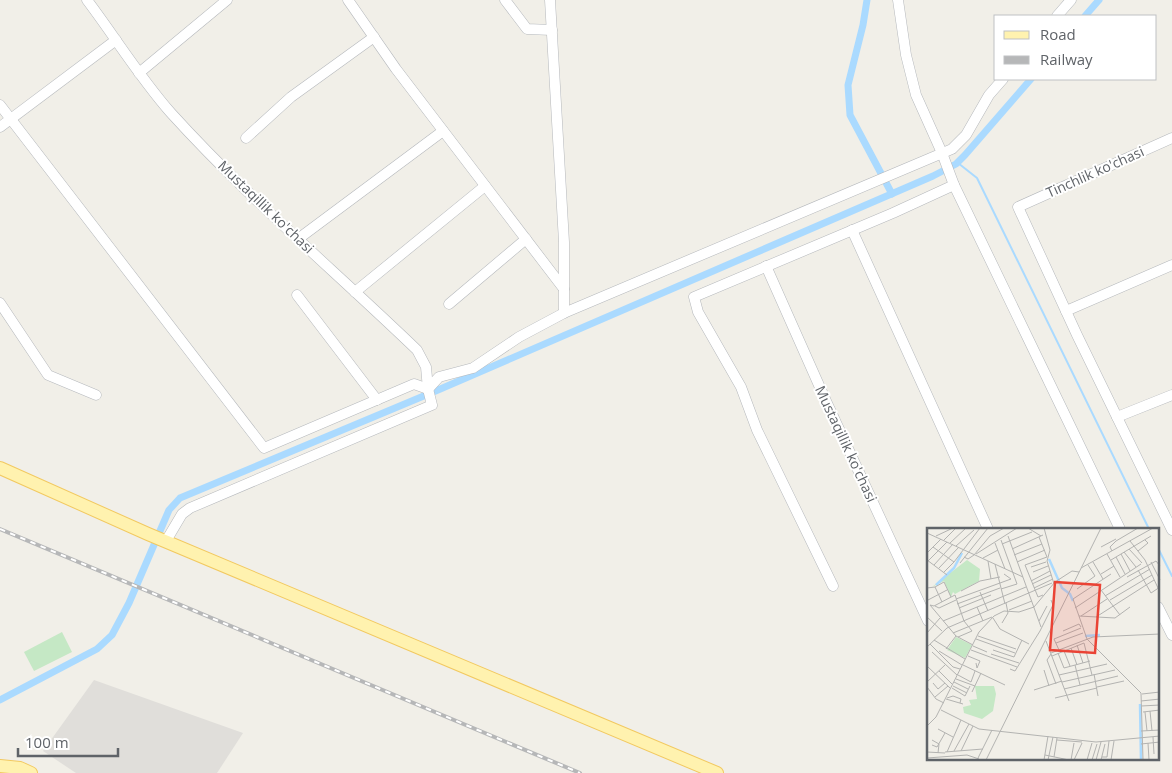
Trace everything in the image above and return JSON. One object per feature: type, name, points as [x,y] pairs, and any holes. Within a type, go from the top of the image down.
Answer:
[{"type":"main road","points":[[0,468],[148,534],[717,773]]},
{"type":"main road","points":[[0,766],[20,768],[31,773]]},
{"type":"street","points":[[140,73],[227,0]]},
{"type":"street","points":[[348,0],[484,186],[564,289]]},
{"type":"street","points":[[505,0],[527,29],[552,30]]},
{"type":"street","points":[[550,0],[564,242],[564,313]]},
{"type":"street","points":[[898,0],[906,55],[916,95],[954,185],[1120,528]]},
{"type":"street","points":[[1058,15],[1071,0]]},
{"type":"street","name":"Mustaqillik ko'chasi","points":[[91,2],[116,40],[170,111],[242,187],[417,350],[426,367],[432,405],[190,508],[182,514],[166,541]]},
{"type":"street","points":[[246,138],[291,98],[374,37]]},
{"type":"street","points":[[0,127],[116,40]]},
{"type":"street","points":[[0,105],[264,448],[414,384],[428,389],[439,377],[473,368],[519,337],[564,313],[952,149],[966,135],[989,95],[1002,80]]},
{"type":"street","points":[[298,239],[443,131]]},
{"type":"street","name":"Tinchlik ko'chasi","points":[[1066,311],[1018,207],[1172,138]]},
{"type":"street","points":[[833,586],[758,430],[741,387],[698,312],[694,297],[954,185]]},
{"type":"street","points":[[355,292],[484,186]]},
{"type":"street","points":[[852,230],[988,528]]},
{"type":"street","points":[[449,304],[526,240]]},
{"type":"street","points":[[1172,265],[1066,311],[1172,530]]},
{"type":"street","name":"Mustaqillik ko'chasi","points":[[766,266],[927,619]]},
{"type":"street","points":[[297,295],[376,400]]},
{"type":"street","points":[[0,303],[48,375],[96,395]]},
{"type":"street","points":[[1117,417],[1172,395]]},
{"type":"street","points":[[1160,611],[1170,631]]},
{"type":"shaded area","points":[[94,680],[243,733],[217,773],[76,773],[43,751]]},
{"type":"green space","points":[[62,632],[72,652],[34,671],[24,652]]},
{"type":"waterway","points":[[867,0],[863,25],[848,85],[850,115],[892,194]]},
{"type":"waterway","points":[[1086,15],[1099,0]]},
{"type":"waterway","points":[[0,700],[97,649],[112,635],[129,603],[169,510],[180,498],[438,390],[933,176],[956,164],[1030,80]]},
{"type":"waterway","points":[[958,163],[977,178],[1149,528]]},
{"type":"waterway","points":[[1160,552],[1172,576]]},
{"type":"railway","points":[[0,529],[580,773]]}]
